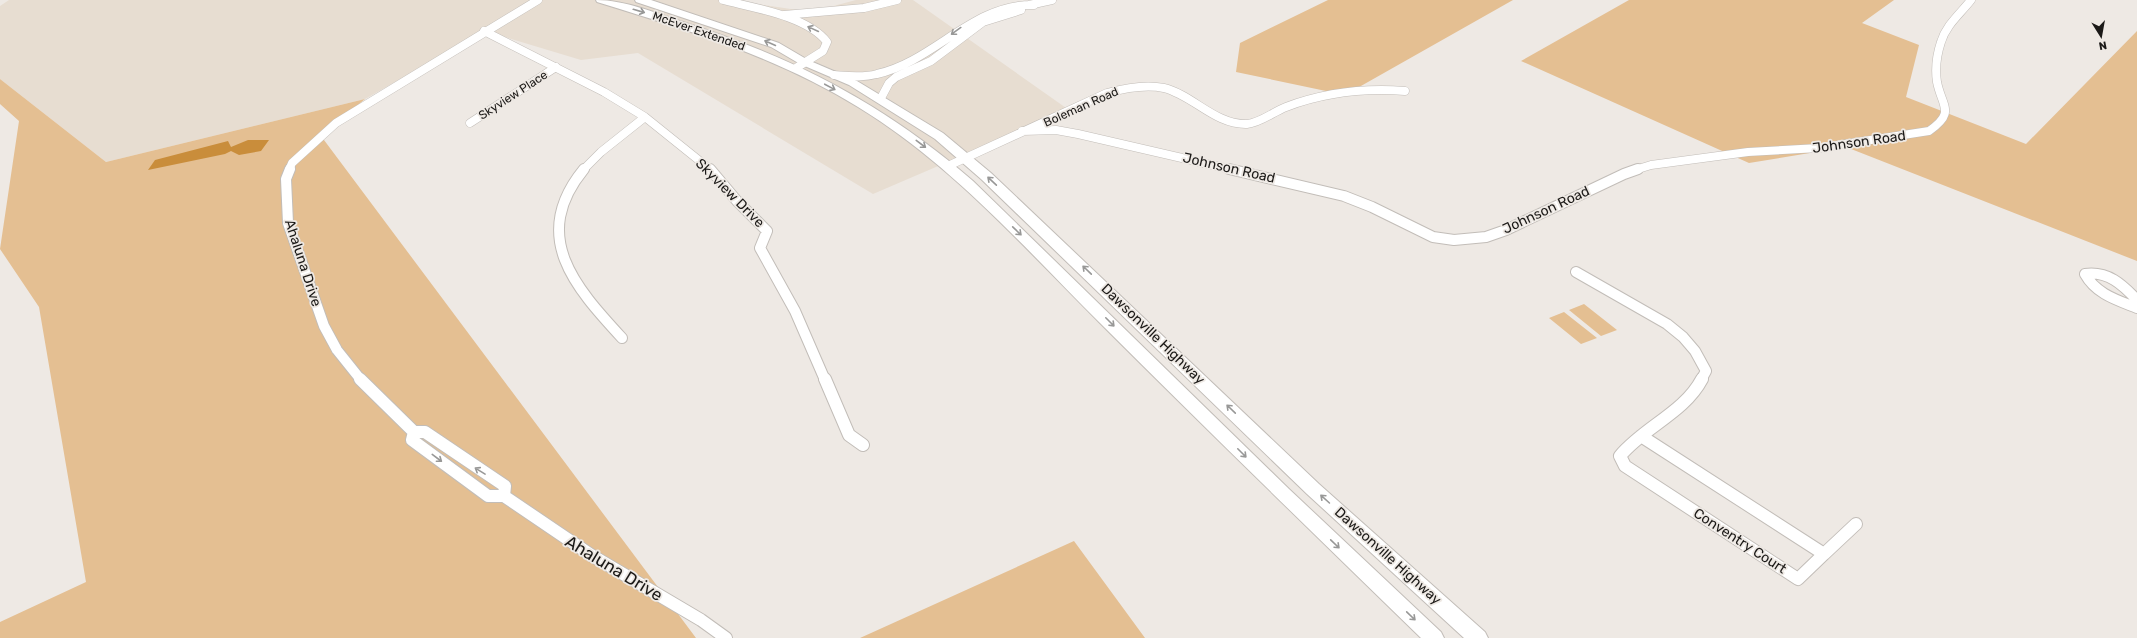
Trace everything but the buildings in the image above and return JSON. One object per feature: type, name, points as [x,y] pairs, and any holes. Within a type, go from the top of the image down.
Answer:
[{"type":"main road","name":"McEver Extended","points":[[601,0],[723,38],[800,65]]},
{"type":"main road","name":"Dawsonville Highway","points":[[640,0],[749,34],[775,45],[800,65],[888,120],[948,166],[1068,281],[1283,494],[1434,638]]},
{"type":"main road","name":"Dawsonville Highway","points":[[800,65],[834,75],[881,98],[939,136],[966,157],[1088,271],[1313,489],[1478,638]]},
{"type":"street","name":"Ahaluna Drive","points":[[504,496],[505,486],[425,432],[414,432],[357,376],[337,350],[324,326],[288,223],[286,179],[292,163],[336,123],[484,31],[538,0]]},
{"type":"street","points":[[723,0],[781,15],[815,30],[825,37],[827,42],[823,51],[800,65]]},
{"type":"street","points":[[781,15],[864,8],[897,0]]},
{"type":"street","points":[[834,75],[869,77],[884,73],[925,53],[971,21],[1007,10],[1052,0]]},
{"type":"street","name":"Johnson Road","points":[[1022,131],[1056,130],[1078,134],[1312,187],[1372,206],[1433,237],[1454,240],[1470,240],[1506,230],[1624,174],[1651,165],[1748,152],[1819,148],[1929,131],[1942,123],[1945,116],[1946,103],[1938,84],[1937,74],[1943,35],[1971,0]]},
{"type":"street","points":[[881,98],[889,83],[931,61],[980,24],[1007,10]]},
{"type":"street","points":[[971,21],[980,24]]},
{"type":"street","name":"Skyview Drive","points":[[484,31],[604,92],[645,117],[710,169],[737,201],[767,231],[760,248],[795,311],[849,435],[863,445]]},
{"type":"street","points":[[903,64],[914,69]]},
{"type":"street","name":"Skyview Place","points":[[470,123],[556,67]]},
{"type":"street","name":"Boleman Road","points":[[948,166],[1022,131],[1053,120],[1107,93],[1126,87],[1169,89],[1218,118],[1248,124],[1285,107],[1338,93],[1394,89],[1405,91]]},
{"type":"street","points":[[622,338],[583,295],[566,265],[561,251],[560,216],[567,194],[582,170],[609,145],[645,117]]},
{"type":"street","name":"Conventry Court","points":[[1576,272],[1666,324],[1683,337],[1695,351],[1706,371],[1700,384],[1677,410],[1626,446],[1620,456],[1625,466],[1798,579],[1824,554]]},
{"type":"street","points":[[2137,300],[2118,281],[2095,272],[2085,274],[2088,282],[2098,290],[2113,299],[2137,308]]},
{"type":"street","name":"Ahaluna Drive","points":[[414,432],[412,440],[488,496],[504,496],[591,555],[701,620],[726,638]]},
{"type":"street","points":[[1641,436],[1824,554],[1856,524]]},
{"type":"shaded area","points":[[9,0],[730,0],[811,12],[856,0],[913,0],[1069,110],[873,194],[638,53],[581,60],[485,31],[365,99],[106,162],[0,79],[0,6]]},
{"type":"shaded area","points":[[1328,0],[1513,0],[1345,95],[1236,72],[1240,43]]},
{"type":"shaded area","points":[[1629,0],[1894,0],[1862,23],[1919,45],[1906,97],[2026,144],[2137,31],[2137,261],[1846,147],[1749,163],[1521,61]]},
{"type":"shaded area","points":[[0,79],[106,162],[365,99],[321,136],[696,638],[0,638],[0,622],[86,582],[39,307],[0,249],[19,121],[0,104]]},
{"type":"shaded area","points":[[248,140],[269,140],[261,151],[239,155],[231,151],[225,154],[148,170],[155,160],[228,141],[231,147]]},
{"type":"shaded area","points":[[1584,304],[1617,330],[1601,336],[1569,310]]},
{"type":"shaded area","points":[[1564,312],[1597,338],[1581,344],[1549,318]]},
{"type":"shaded area","points":[[1074,541],[1145,638],[860,638]]}]
